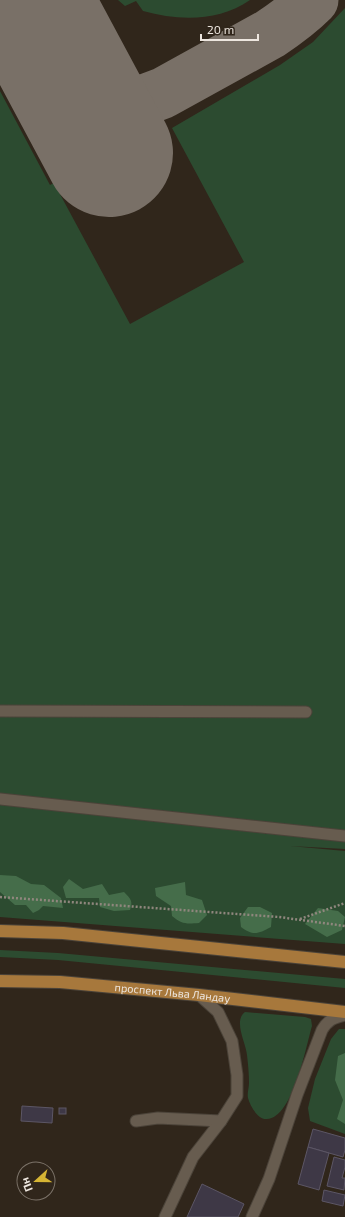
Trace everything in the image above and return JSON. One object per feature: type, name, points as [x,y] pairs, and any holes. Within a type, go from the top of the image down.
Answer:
[{"type":"main road","points":[[0,931],[63,933],[345,962]]},
{"type":"main road","name":"проспект Льва Ландау","points":[[0,981],[60,982],[199,995],[345,1014]]},
{"type":"lane","points":[[0,711],[306,712]]},
{"type":"lane","points":[[0,799],[345,836]]},
{"type":"lane","points":[[165,1217],[193,1157],[221,1121],[237,1096],[237,1075],[232,1041],[218,1012],[199,995]]},
{"type":"lane","points":[[252,1217],[269,1179],[297,1095],[322,1030],[327,1022],[345,1014]]},
{"type":"lane","points":[[136,1121],[158,1118],[221,1121]]},
{"type":"path","points":[[0,897],[298,920],[345,926]]},
{"type":"path","points":[[298,920],[345,903]]},
{"type":"green space","points":[[118,0],[250,0],[238,7],[212,16],[184,18],[170,17],[143,11],[136,1],[125,6]]},
{"type":"green space","points":[[345,8],[345,849],[290,846],[345,851],[345,944],[0,917],[0,91],[50,185],[54,183],[130,324],[244,262],[172,128],[280,65],[313,42]]},
{"type":"green space","points":[[0,875],[16,876],[31,884],[44,885],[61,898],[63,908],[43,906],[33,913],[26,905],[15,905],[0,892]]},
{"type":"green space","points":[[69,879],[83,889],[102,884],[109,895],[124,892],[131,900],[130,910],[114,911],[100,907],[99,898],[66,898],[63,887]]},
{"type":"green space","points":[[185,882],[186,895],[202,900],[207,915],[199,923],[178,921],[172,916],[171,906],[156,896],[155,888]]},
{"type":"green space","points":[[248,907],[260,907],[272,913],[271,927],[263,931],[252,933],[241,927],[240,918]]},
{"type":"green space","points":[[318,908],[338,911],[345,917],[342,930],[327,937],[305,924]]},
{"type":"green space","points":[[0,950],[58,953],[345,979],[345,988],[58,960],[0,957]]},
{"type":"green space","points":[[245,1012],[305,1017],[311,1019],[312,1026],[302,1064],[291,1094],[284,1107],[276,1116],[267,1119],[264,1119],[258,1115],[248,1098],[249,1079],[247,1058],[240,1026],[240,1021]]},
{"type":"green space","points":[[339,1029],[345,1029],[345,1134],[310,1121],[308,1108],[315,1079],[331,1039]]},
{"type":"green space","points":[[345,1053],[345,1124],[337,1119],[343,1100],[335,1080],[338,1056]]},
{"type":"building","points":[[22,1106],[53,1108],[52,1123],[21,1121]]},
{"type":"building","points":[[59,1108],[66,1108],[66,1114],[59,1114]]},
{"type":"building","points":[[313,1129],[345,1138],[345,1150],[343,1157],[308,1147]]},
{"type":"building","points":[[308,1147],[329,1153],[319,1190],[298,1184]]},
{"type":"building","points":[[334,1157],[345,1160],[342,1178],[345,1178],[344,1190],[327,1186]]},
{"type":"building","points":[[202,1184],[244,1204],[238,1217],[187,1217]]},
{"type":"building","points":[[324,1190],[345,1195],[343,1206],[322,1201]]},
{"type":"taxiway","points":[[47,37],[80,80],[101,96],[128,101],[147,99],[163,93],[270,34],[313,0]]},
{"type":"runway","points":[[27,0],[109,153]]}]
